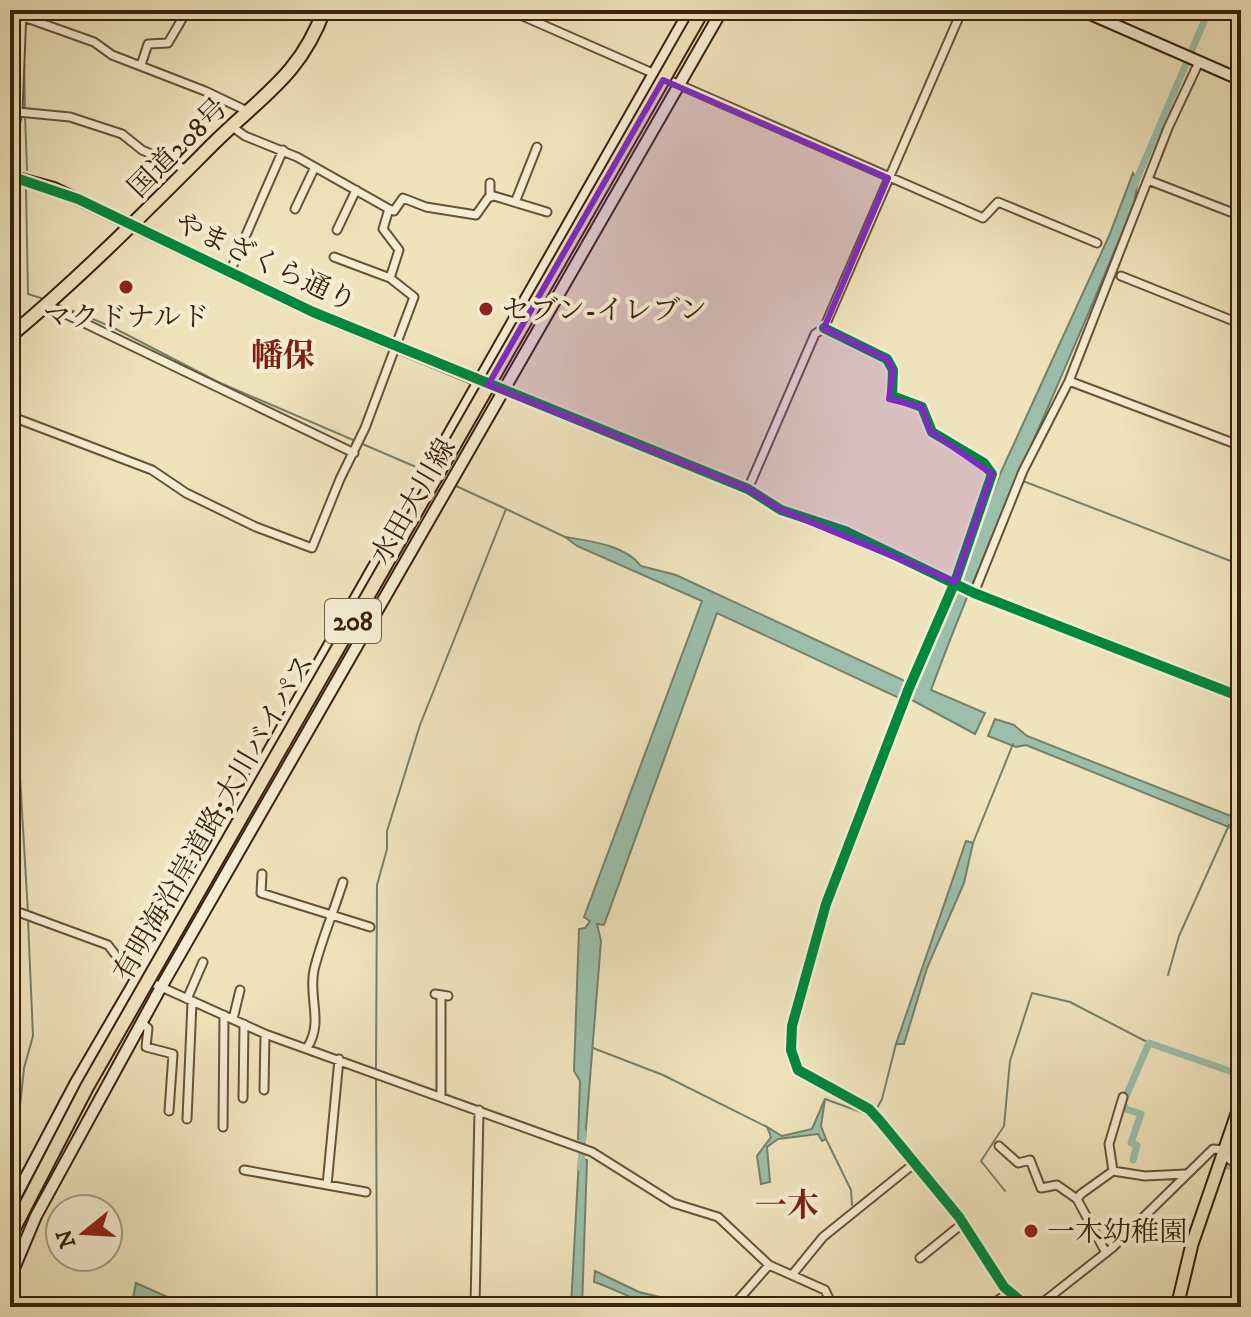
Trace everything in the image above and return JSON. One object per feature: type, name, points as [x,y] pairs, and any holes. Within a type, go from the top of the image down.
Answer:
[{"type":"highway","name":"国道208号","points":[[10,336],[51,302],[132,225],[301,59],[324,10]]},
{"type":"highway","name":"有明海沿岸道路;大川バイパス","points":[[10,1226],[113,1031],[701,10]]},
{"type":"highway","name":"有明海沿岸道路;大川バイパス","points":[[10,1236],[87,1087],[701,10]]},
{"type":"main road","name":"水田大川線","points":[[10,1207],[137,976],[424,480],[690,10]]},
{"type":"main road","name":"水田大川線","points":[[10,1278],[36,1216],[160,989],[722,10]]},
{"type":"main road","points":[[1081,10],[1241,80]]},
{"type":"main road","name":"やまざくら通り","points":[[10,176],[54,188],[229,274],[502,390]]},
{"type":"main road","points":[[1177,1307],[1192,1244],[1227,1154],[1241,1102]]},
{"type":"street","points":[[509,10],[676,86],[983,218],[998,202],[1097,243]]},
{"type":"street","points":[[748,489],[815,334],[824,328],[962,10]]},
{"type":"street","points":[[10,147],[18,112],[21,13],[94,42],[112,55],[247,111]]},
{"type":"street","points":[[141,65],[148,44],[168,43],[182,19]]},
{"type":"street","points":[[973,592],[1023,471],[1069,381],[1197,62]]},
{"type":"street","points":[[18,112],[70,117],[122,134],[142,150],[187,170]]},
{"type":"street","points":[[231,126],[245,136],[283,150],[394,211],[403,198],[426,207],[476,215],[490,197],[490,183]]},
{"type":"street","points":[[516,200],[537,147]]},
{"type":"street","points":[[229,274],[283,150]]},
{"type":"street","points":[[295,209],[314,169]]},
{"type":"street","points":[[1148,180],[1241,216]]},
{"type":"street","points":[[337,230],[356,190]]},
{"type":"street","points":[[490,197],[516,200],[547,212]]},
{"type":"street","points":[[389,209],[383,229],[399,250],[390,278]]},
{"type":"street","points":[[10,416],[152,470],[186,493],[310,549],[361,438],[398,347],[414,297],[390,278],[334,257]]},
{"type":"street","points":[[1121,276],[1241,324]]},
{"type":"street","points":[[51,302],[354,453]]},
{"type":"street","points":[[824,328],[887,359],[893,370],[892,396],[922,407],[932,432],[990,469],[992,477],[956,583],[909,688],[826,904],[791,1040],[793,1061],[807,1078],[873,1114],[916,1162],[1010,1292],[1028,1307]]},
{"type":"street","points":[[1069,381],[1241,446]]},
{"type":"street","points":[[502,390],[748,489],[781,510],[845,531],[973,592],[1241,697]]},
{"type":"street","points":[[262,874],[261,893],[370,927]]},
{"type":"street","points":[[307,1048],[314,1037],[317,1018],[313,973],[343,882]]},
{"type":"street","points":[[10,909],[108,945],[124,966],[137,976],[265,1034],[592,1152],[673,1203],[718,1217],[769,1265],[825,1290],[833,1307]]},
{"type":"street","points":[[187,1119],[190,1001],[203,962]]},
{"type":"street","points":[[233,1019],[240,990]]},
{"type":"street","points":[[441,995],[441,1096]]},
{"type":"street","points":[[223,1127],[224,1015]]},
{"type":"street","points":[[143,1024],[148,1028],[146,1047],[173,1054],[169,1111]]},
{"type":"street","points":[[243,1098],[244,1024]]},
{"type":"street","points":[[264,1090],[265,1034]]},
{"type":"street","points":[[327,1185],[339,1059]]},
{"type":"street","points":[[1113,1171],[1109,1144],[1123,1097]]},
{"type":"street","points":[[475,1307],[479,1110]]},
{"type":"street","points":[[999,1146],[1018,1163],[1030,1160],[1041,1188],[1057,1185],[1077,1199],[1106,1253]]},
{"type":"street","points":[[1037,1307],[1106,1253],[1213,1149],[1227,1154],[1239,1166]]},
{"type":"street","points":[[792,1275],[823,1237],[916,1162]]},
{"type":"street","points":[[244,1170],[366,1192]]},
{"type":"street","points":[[1077,1199],[1113,1171],[1145,1176],[1185,1174]]},
{"type":"street","points":[[920,1258],[962,1224]]},
{"type":"street","points":[[732,1307],[769,1265]]},
{"type":"street","points":[[988,1307],[1010,1292]]},
{"type":"highlighted area","points":[[663,80],[888,178],[824,328],[887,359],[893,370],[889,399],[922,407],[930,431],[992,474],[955,582],[781,510],[748,489],[488,385]]},
{"type":"shaded area","points":[[1133,173],[1138,181],[1134,203],[979,567],[931,690],[985,713],[975,734],[910,699],[1001,472],[1109,236]]},
{"type":"shaded area","points":[[565,537],[617,549],[641,566],[676,575],[905,681],[907,685],[899,698],[717,613],[604,925],[597,924],[601,941],[585,1141],[578,1139],[580,1081],[574,1071],[579,929],[585,928],[590,921],[584,917],[702,601],[577,546]]},
{"type":"shaded area","points":[[995,719],[1014,725],[1027,736],[1241,820],[1241,832],[1026,745],[1016,747],[988,736]]},
{"type":"shaded area","points":[[966,841],[973,843],[964,883],[927,968],[904,1044],[896,1044]]},
{"type":"shaded area","points":[[825,1099],[821,1126],[826,1139],[822,1141],[818,1134],[778,1139],[767,1147],[770,1182],[761,1184],[757,1156],[771,1137],[767,1127],[782,1136],[812,1129]]},
{"type":"shaded area","points":[[579,1158],[587,1160],[582,1307],[571,1307]]},
{"type":"shaded area","points":[[595,1271],[639,1292],[681,1302],[661,1306],[650,1304],[594,1282]]},
{"type":"shaded area","points":[[136,1283],[190,1307],[159,1307],[146,1302],[144,1307],[131,1307]]},
{"type":"waterway","points":[[1133,188],[1209,10]]},
{"type":"waterway","points":[[24,58],[25,108]]},
{"type":"waterway","points":[[25,115],[27,170]]},
{"type":"waterway","points":[[26,189],[28,294],[44,299]]},
{"type":"waterway","points":[[54,303],[112,327],[218,382],[423,470]]},
{"type":"waterway","points":[[1023,481],[1241,565]]},
{"type":"waterway","points":[[454,485],[506,509]]},
{"type":"waterway","points":[[376,1070],[377,885],[387,849],[387,831],[420,725],[506,509],[565,537]]},
{"type":"waterway","points":[[10,672],[14,675],[28,913]]},
{"type":"waterway","points":[[973,843],[1013,744]]},
{"type":"waterway","points":[[1168,975],[1179,936],[1229,825]]},
{"type":"waterway","points":[[14,1164],[24,1068],[33,1036],[28,920]]},
{"type":"waterway","points":[[1005,1191],[981,1161],[1004,1126],[1010,1061],[1032,993],[1070,1002],[1149,1043]]},
{"type":"waterway","points":[[1133,1160],[1137,1145],[1131,1143],[1141,1114],[1126,1109],[1123,1103],[1149,1043],[1241,1075]]},
{"type":"waterway","points":[[876,1110],[882,1099],[896,1044]]},
{"type":"waterway","points":[[593,1048],[663,1075],[767,1127]]},
{"type":"waterway","points":[[376,1076],[377,1307]]},
{"type":"waterway","points":[[825,1099],[872,1116]]},
{"type":"waterway","points":[[1231,1167],[1228,1166],[1241,1130]]},
{"type":"waterway","points":[[581,1168],[583,1133]]},
{"type":"waterway","points":[[826,1139],[851,1190],[852,1205]]},
{"type":"cycle path","points":[[10,176],[78,199],[313,312],[748,489],[781,510],[845,531],[974,593],[1241,697]]},
{"type":"cycle path","points":[[824,328],[887,359],[893,370],[892,396],[922,407],[932,432],[984,463],[992,474],[955,582],[909,688],[826,904],[792,1026],[791,1050],[798,1070],[869,1109],[959,1217],[1004,1287],[1028,1307]]},
{"type":"place","name":"マクドナルド","points":[[126,287]]},
{"type":"place","name":"セブン-イレブン","points":[[486,309]]},
{"type":"place","name":"一木幼稚園","points":[[1031,1231]]},
{"type":"district","name":"幡保","points":[[283,355]]},
{"type":"district","name":"一木","points":[[787,1205]]}]
